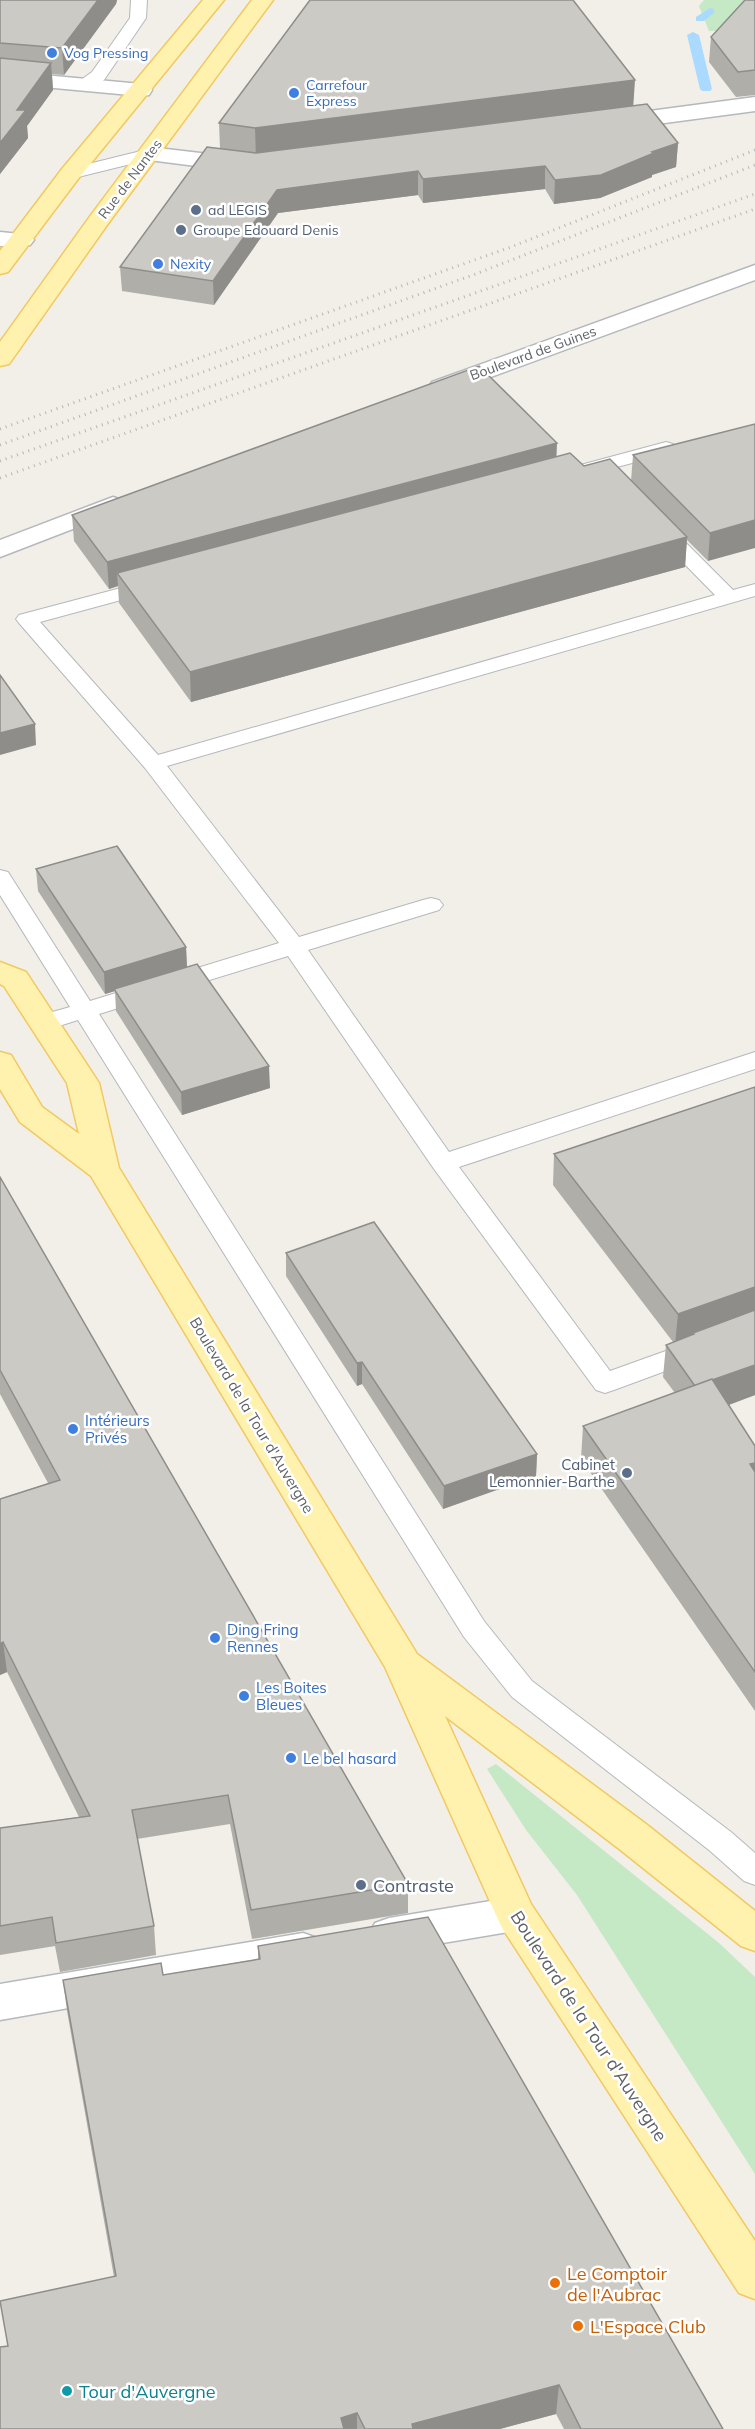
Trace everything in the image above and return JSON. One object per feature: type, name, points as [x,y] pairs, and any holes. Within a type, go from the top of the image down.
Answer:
[{"type":"main road","points":[[0,267],[11,239],[70,174],[214,0]]},
{"type":"main road","name":"Rue de Nantes","points":[[0,359],[243,24],[263,0]]},
{"type":"main road","name":"Boulevard de la Tour d'Auvergne","points":[[0,972],[15,979],[83,1083],[103,1168],[402,1662],[515,1914],[755,2279]]},
{"type":"main road","name":"Boulevard de la Tour d'Auvergne","points":[[0,1062],[31,1114],[103,1168]]},
{"type":"main road","name":"Boulevard de la Tour d'Auvergne","points":[[402,1662],[632,1836],[755,1934]]},
{"type":"street","points":[[0,77],[141,90]]},
{"type":"street","points":[[597,124],[755,104]]},
{"type":"street","points":[[149,154],[256,167],[268,166]]},
{"type":"street","name":"Boulevard de Guines","points":[[420,395],[755,272]]},
{"type":"street","points":[[1,541],[137,497]]},
{"type":"street","points":[[0,2002],[515,1914]]},
{"type":"lane","points":[[82,85],[98,76],[138,18],[139,0]]},
{"type":"lane","points":[[70,174],[149,154]]},
{"type":"lane","points":[[566,475],[689,442]]},
{"type":"lane","points":[[600,466],[616,482]]},
{"type":"lane","points":[[648,515],[728,597]]},
{"type":"lane","points":[[175,579],[26,620],[153,763],[294,947],[443,1164],[605,1383],[755,1328]]},
{"type":"lane","points":[[153,763],[755,590]]},
{"type":"lane","points":[[0,878],[474,1629],[522,1689],[720,1841],[755,1872]]},
{"type":"lane","points":[[44,1023],[431,905]]},
{"type":"lane","points":[[443,1164],[755,1060]]},
{"type":"green space","points":[[704,0],[755,0],[751,30],[709,31],[699,6]]},
{"type":"green space","points":[[496,1764],[719,1943],[755,1977],[755,2174],[577,1895],[526,1830],[487,1769]]},
{"type":"building","points":[[0,0],[98,0],[62,48],[0,43]]},
{"type":"building","points":[[310,0],[573,0],[635,80],[255,128],[219,123]]},
{"type":"building","points":[[745,0],[755,0],[755,70],[738,72],[711,37]]},
{"type":"building","points":[[0,58],[51,63],[17,110],[26,110],[0,143]]},
{"type":"building","points":[[647,104],[678,143],[601,175],[555,180],[545,166],[423,179],[418,171],[277,190],[213,281],[120,267],[207,147],[256,153]]},
{"type":"building","points":[[479,366],[557,443],[107,562],[72,515]]},
{"type":"building","points":[[755,424],[755,520],[710,533],[633,455]]},
{"type":"building","points":[[570,453],[584,466],[610,459],[687,537],[190,672],[117,573]]},
{"type":"building","points":[[0,675],[35,724],[0,733]]},
{"type":"building","points":[[117,846],[186,947],[104,972],[36,869]]},
{"type":"building","points":[[197,964],[269,1066],[181,1092],[114,989]]},
{"type":"building","points":[[755,1087],[755,1287],[678,1314],[554,1154]]},
{"type":"building","points":[[0,1177],[408,1884],[251,1910],[228,1795],[132,1810],[154,1926],[56,1943],[52,1917],[0,1926],[0,1828],[90,1816],[3,1642],[0,1644],[0,1499],[60,1480],[0,1370]]},
{"type":"building","points":[[374,1222],[537,1454],[444,1486],[362,1362],[357,1363],[286,1253]]},
{"type":"building","points":[[755,1310],[755,1365],[695,1386],[666,1345]]},
{"type":"building","points":[[712,1379],[755,1446],[755,1463],[750,1464],[755,1472],[755,1672],[583,1426]]},
{"type":"building","points":[[428,1917],[723,2429],[581,2429],[559,2385],[412,2424],[413,2429],[365,2429],[357,2413],[341,2418],[344,2429],[0,2429],[0,2347],[8,2346],[0,2301],[116,2276],[63,1980],[161,1963],[163,1975],[260,1959],[258,1946]]},
{"type":"waterway","points":[[700,19],[710,11]]},
{"type":"waterway","points":[[693,35],[706,89]]},
{"type":"railway","points":[[0,429],[511,247],[755,150]]},
{"type":"railway","points":[[0,445],[473,275],[755,165]]},
{"type":"railway","points":[[0,461],[755,194]]},
{"type":"railway","points":[[0,478],[755,209]]},
{"type":"place","name":"Vog Pressing","points":[[52,53]]},
{"type":"place","name":"Carrefour Express","points":[[294,93]]},
{"type":"place","name":"ad LEGIS","points":[[196,210]]},
{"type":"place","name":"Groupe Edouard Denis","points":[[181,230]]},
{"type":"place","name":"Nexity","points":[[158,264]]},
{"type":"place","name":"Intérieurs Privés","points":[[73,1429]]},
{"type":"place","name":"Cabinet Lemonnier-Barthe","points":[[627,1473]]},
{"type":"place","name":"Ding Fring Rennes","points":[[215,1638]]},
{"type":"place","name":"Les Boites Bleues","points":[[244,1696]]},
{"type":"place","name":"Le bel hasard","points":[[291,1758]]},
{"type":"place","name":"Contraste","points":[[361,1885]]},
{"type":"place","name":"Le Comptoir de l'Aubrac","points":[[555,2283]]},
{"type":"place","name":"L'Espace Club","points":[[578,2326]]},
{"type":"place","name":"Tour d'Auvergne","points":[[67,2391]]}]
